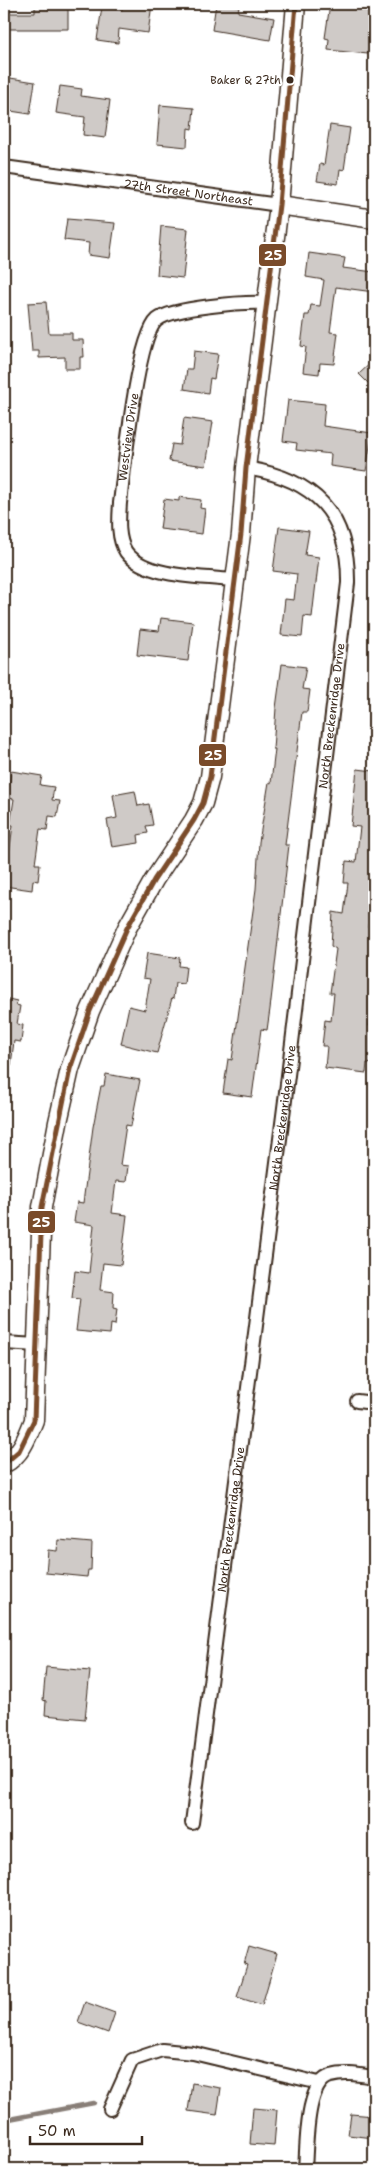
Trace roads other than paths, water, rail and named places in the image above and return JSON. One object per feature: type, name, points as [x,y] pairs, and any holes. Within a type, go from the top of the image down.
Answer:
[{"type":"main road","points":[[4,1464],[11,1460],[25,1444],[34,1420],[42,1208],[70,1069],[90,1011],[127,928],[203,803],[210,777],[235,580],[246,468],[278,205],[296,4]]},
{"type":"main road","name":"27th Street Northeast","points":[[278,205],[374,218]]},
{"type":"street","name":"27th Street Northeast","points":[[4,167],[278,205]]},
{"type":"street","name":"Westview Drive","points":[[235,580],[155,571],[136,562],[126,551],[121,538],[118,524],[120,503],[140,360],[148,332],[157,320],[168,314],[230,303],[265,303]]},
{"type":"street","name":"North Breckenridge Drive","points":[[192,1823],[285,1100],[348,583],[349,559],[342,534],[331,511],[312,492],[286,478],[269,472],[246,468]]},
{"type":"street","points":[[4,1343],[37,1345]]},
{"type":"street","points":[[357,1401],[374,1403]]},
{"type":"street","points":[[110,2109],[132,2060],[162,2050],[193,2053],[319,2083]]},
{"type":"street","points":[[305,2169],[311,2100],[319,2083],[329,2076],[346,2074],[374,2077]]},
{"type":"waterway","points":[[4,2120],[94,2103]]},
{"type":"place","name":"Baker & 27th","points":[[290,80]]}]
